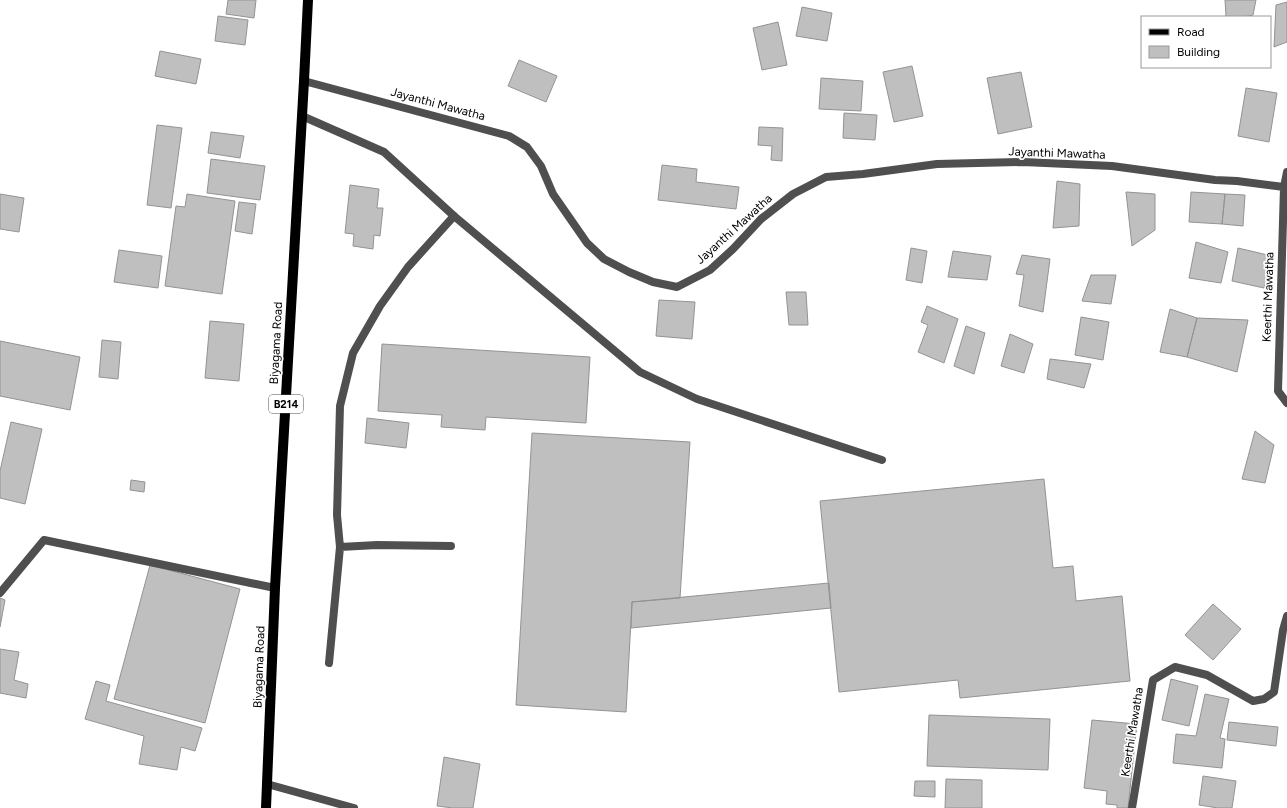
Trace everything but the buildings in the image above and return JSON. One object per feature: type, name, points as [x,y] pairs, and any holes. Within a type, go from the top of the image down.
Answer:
[{"type":"main road","name":"Biyagama Road","points":[[266,808],[275,588],[308,0]]},
{"type":"street","name":"Jayanthi Mawatha","points":[[304,81],[509,136],[527,147],[541,166],[553,194],[587,242],[604,259],[653,282],[677,287],[710,270],[761,219],[793,194],[826,177],[863,174],[937,164],[1024,162],[1112,166],[1215,180],[1237,181],[1284,187]]},
{"type":"street","points":[[302,116],[384,152],[454,216],[640,372],[696,399],[882,460]]},
{"type":"street","points":[[1284,187],[1287,172]]},
{"type":"street","name":"Keerthi Mawatha","points":[[1284,187],[1278,391],[1287,404]]},
{"type":"street","points":[[329,663],[340,547],[337,515],[340,406],[353,353],[380,306],[408,267],[454,216]]},
{"type":"street","points":[[0,592],[44,540],[275,588]]},
{"type":"street","points":[[340,547],[378,545],[451,546]]},
{"type":"street","name":"Keerthi Mawatha","points":[[1132,808],[1153,680],[1175,667],[1207,675],[1253,700],[1264,699],[1274,692],[1287,616]]},
{"type":"street","points":[[267,784],[354,808]]}]
